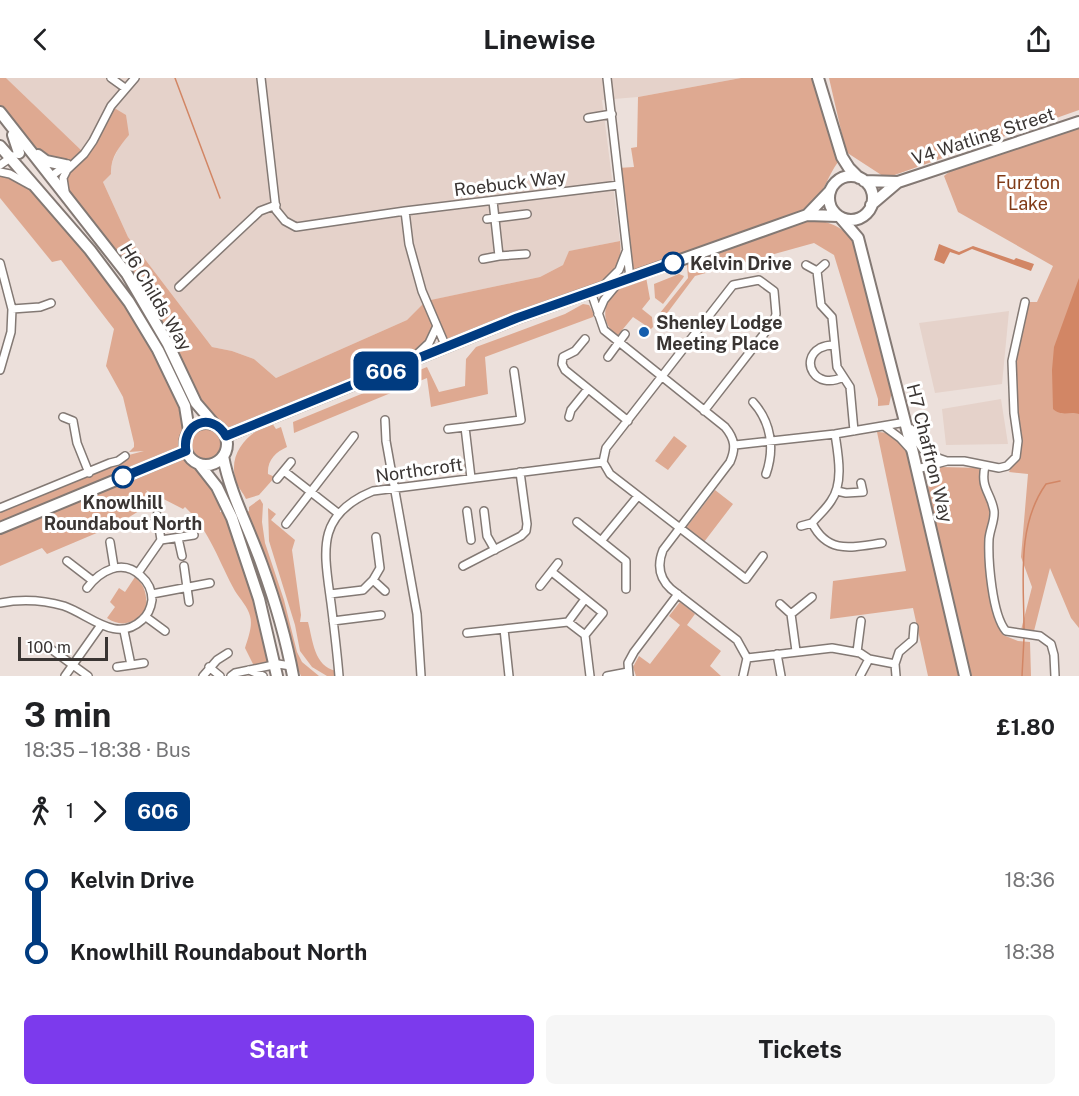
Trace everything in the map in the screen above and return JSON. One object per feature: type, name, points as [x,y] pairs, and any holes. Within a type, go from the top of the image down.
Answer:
[{"type":"street","points":[[111,78],[125,88]]},
{"type":"street","points":[[53,207],[45,186],[50,177],[84,154],[111,106],[135,78]]},
{"type":"street","points":[[179,287],[260,210],[276,205],[261,78]]},
{"type":"street","points":[[598,314],[604,300],[625,279],[627,250],[607,78]]},
{"type":"street","points":[[818,78],[842,157],[871,192],[869,209],[861,223],[858,238]]},
{"type":"street","points":[[588,118],[612,114]]},
{"type":"street","name":"H6 Childs Way","points":[[3,117],[16,136],[14,156],[38,190],[90,250],[129,302],[158,350],[196,403],[215,424]]},
{"type":"street","name":"V4 Watling Street","points":[[862,179],[898,182],[1079,122]]},
{"type":"street","name":"H6 Childs Way","points":[[1,147],[50,177],[127,274],[168,344],[185,406],[189,432]]},
{"type":"street","points":[[14,156],[70,163]]},
{"type":"street","points":[[839,216],[830,204],[832,188],[841,171],[842,157]]},
{"type":"street","points":[[66,195],[63,178],[70,163]]},
{"type":"street","points":[[0,172],[18,177],[38,190]]},
{"type":"street","points":[[807,215],[842,178],[862,179]]},
{"type":"street","name":"V4 Watling Street","points":[[869,209],[898,182]]},
{"type":"street","name":"Roebuck Way","points":[[276,205],[276,210],[285,221],[296,227],[405,211],[619,185]]},
{"type":"street","points":[[493,201],[499,256]]},
{"type":"street","points":[[226,436],[410,361],[625,279],[807,215],[839,216],[854,220],[869,209]]},
{"type":"street","points":[[405,211],[409,244],[422,291],[446,347]]},
{"type":"street","points":[[487,219],[526,214]]},
{"type":"street","name":"H7 Chaffron Way","points":[[839,216],[858,238],[914,453],[965,676]]},
{"type":"street","points":[[596,290],[619,270],[627,250]]},
{"type":"street","points":[[483,259],[526,254]]},
{"type":"street","points":[[0,263],[12,309],[11,332],[0,370]]},
{"type":"street","points":[[816,271],[825,264]]},
{"type":"street","points":[[806,265],[816,271]]},
{"type":"street","points":[[816,271],[821,305],[832,317],[837,367],[850,387],[854,431]]},
{"type":"street","points":[[704,411],[774,321],[776,314],[774,291],[759,280],[733,285],[606,448],[603,462],[610,474],[746,579],[763,556]]},
{"type":"street","points":[[596,290],[598,314],[604,330],[732,435],[735,445],[725,471],[663,550],[659,559],[660,572],[665,583],[737,640],[747,658],[743,676]]},
{"type":"street","points":[[735,445],[835,434],[884,426],[905,419],[922,450],[932,457],[994,468],[1007,465],[1016,457],[1018,450],[1012,361],[1025,302]]},
{"type":"street","points":[[12,309],[51,303]]},
{"type":"street","points":[[410,361],[429,343],[437,326]]},
{"type":"street","points":[[608,357],[625,334]]},
{"type":"street","points":[[585,339],[575,351],[566,351],[562,364],[565,370],[628,421]]},
{"type":"street","points":[[834,345],[821,347],[813,354],[810,362],[812,370],[817,377],[826,381],[836,381],[843,377]]},
{"type":"street","points":[[448,429],[522,422],[514,371]]},
{"type":"street","points":[[569,417],[571,410],[588,389]]},
{"type":"street","points":[[753,402],[763,413],[767,424],[771,454],[766,474]]},
{"type":"street","points":[[63,417],[75,418],[77,442],[89,473]]},
{"type":"street","points":[[386,420],[389,430],[394,488],[417,614],[421,676]]},
{"type":"street","points":[[230,498],[186,451],[185,444],[189,432],[198,424],[215,424],[226,436],[227,443],[223,456],[230,498],[262,564],[293,672],[252,669],[231,676]]},
{"type":"street","points":[[884,426],[914,453]]},
{"type":"street","points":[[465,427],[471,478]]},
{"type":"street","points":[[801,526],[812,523],[837,491],[838,464],[835,434]]},
{"type":"street","points":[[286,524],[354,436]]},
{"type":"street","points":[[0,528],[186,451]]},
{"type":"street","points":[[0,508],[118,461],[125,456]]},
{"type":"street","points":[[199,464],[212,464],[223,456]]},
{"type":"street","points":[[917,469],[947,461]]},
{"type":"street","points":[[278,479],[291,462]]},
{"type":"street","name":"Northcroft","points":[[339,676],[325,547],[330,528],[339,514],[357,497],[372,490],[603,462]]},
{"type":"street","points":[[985,466],[983,486],[993,508],[989,538],[996,606],[1006,631],[1040,636],[1052,644],[1055,676]]},
{"type":"street","points":[[284,471],[339,514]]},
{"type":"street","points":[[463,566],[521,536],[526,531],[520,472]]},
{"type":"street","points":[[837,491],[846,494],[863,492],[861,483]]},
{"type":"street","points":[[601,541],[639,496]]},
{"type":"street","points":[[467,511],[471,540]]},
{"type":"street","points":[[484,511],[487,536],[495,549]]},
{"type":"street","points":[[237,516],[276,670]]},
{"type":"street","points":[[136,526],[157,519],[161,540],[138,573]]},
{"type":"street","points":[[577,522],[626,561],[627,589]]},
{"type":"street","points":[[812,523],[815,530],[833,545],[842,548],[882,543]]},
{"type":"street","points":[[470,528],[486,526]]},
{"type":"street","points":[[161,540],[194,535]]},
{"type":"street","points":[[330,594],[363,590],[373,580],[380,568],[376,537]]},
{"type":"street","points":[[178,538],[182,556]]},
{"type":"street","points":[[110,542],[114,567]]},
{"type":"street","points":[[67,561],[93,581]]},
{"type":"street","points":[[540,586],[558,563]]},
{"type":"street","points":[[184,566],[189,602]]},
{"type":"street","points":[[0,603],[20,600],[63,606],[101,625],[124,631],[136,626],[146,617],[151,605],[152,594],[148,583],[138,573],[128,568],[114,567],[102,572],[87,588]]},
{"type":"street","points":[[552,572],[603,613],[585,635]]},
{"type":"street","points":[[373,580],[386,591]]},
{"type":"street","points":[[152,594],[210,584]]},
{"type":"street","points":[[607,676],[629,674],[628,663],[634,652],[678,594]]},
{"type":"street","points":[[791,614],[812,597]]},
{"type":"street","points":[[568,622],[585,599]]},
{"type":"street","points":[[780,604],[791,614],[796,651]]},
{"type":"street","points":[[333,621],[377,616],[375,624]]},
{"type":"street","points":[[146,617],[165,631]]},
{"type":"street","points":[[857,652],[861,621]]},
{"type":"street","points":[[467,633],[568,622],[585,635],[590,676]]},
{"type":"street","points":[[64,676],[101,625]]},
{"type":"street","points":[[896,676],[895,664],[899,652],[913,640],[914,627]]},
{"type":"street","points":[[504,629],[509,676]]},
{"type":"street","points":[[124,631],[131,665]]},
{"type":"street","points":[[48,647],[88,676]]},
{"type":"street","points":[[747,658],[831,648],[857,652],[869,659],[895,664]]},
{"type":"street","points":[[252,669],[264,661],[271,649]]},
{"type":"street","points":[[203,676],[217,660],[228,653]]},
{"type":"street","points":[[777,654],[781,676]]},
{"type":"street","points":[[860,676],[869,659]]},
{"type":"street","points":[[117,667],[144,663]]},
{"type":"street","points":[[209,668],[220,676]]},
{"type":"street","points":[[252,669],[263,676]]},
{"type":"shaded area","points":[[6,78],[741,78],[638,97],[602,100],[620,241],[570,251],[563,265],[540,277],[427,301],[407,320],[276,378],[254,359],[212,347],[128,237],[103,182],[119,147],[129,135],[84,154]]},
{"type":"shaded area","points":[[939,244],[959,252],[973,246],[1014,260],[1016,258],[1034,264],[1031,271],[972,249],[959,255],[950,252],[944,264],[934,260]]},
{"type":"shaded area","points":[[1079,278],[1079,414],[1063,413],[1053,409],[1052,370],[1054,347]]},
{"type":"shaded area","points":[[1009,311],[1002,384],[935,393],[919,323]]},
{"type":"shaded area","points":[[1001,399],[1008,444],[946,445],[942,409]]},
{"type":"green space","points":[[0,78],[6,78],[84,153],[111,106],[126,115],[129,135],[114,158],[111,174],[103,182],[128,237],[212,347],[254,359],[276,378],[407,320],[426,301],[540,277],[563,265],[569,251],[620,241],[620,256],[612,272],[595,285],[446,347],[437,327],[434,334],[410,361],[224,432],[196,403],[148,308],[50,177],[64,166],[46,161],[0,112]]},
{"type":"green space","points":[[741,78],[818,78],[842,157],[817,199],[804,210],[682,260],[630,278],[618,168],[634,167],[631,148],[637,147],[638,97]]},
{"type":"green space","points":[[829,78],[1079,78],[1079,110],[886,178],[846,152]]},
{"type":"green space","name":"Furzton Lake","points":[[1079,122],[1079,628],[1071,618],[1050,568],[1034,631],[1021,630],[1032,587],[1021,557],[1028,474],[1009,472],[1016,457],[1012,361],[1025,302],[1037,302],[1053,266],[958,212],[944,176],[964,160]]},
{"type":"green space","points":[[0,172],[38,190],[90,250],[174,382],[189,431],[185,444],[186,451],[199,464],[220,499],[220,512],[225,512],[243,550],[275,665],[255,668],[245,648],[251,628],[249,613],[194,516],[185,507],[183,509],[146,490],[157,507],[139,511],[118,524],[47,554],[42,548],[0,566],[0,508],[125,456],[144,451],[129,452],[134,447],[134,443],[123,397],[106,366],[114,329],[61,260],[52,262],[0,198]]},
{"type":"green space","points":[[819,220],[841,229],[856,246],[895,395],[891,396],[889,405],[878,406],[878,399],[834,255],[814,243],[695,276],[659,324],[656,318],[688,278],[687,265],[804,222]]},
{"type":"green space","points":[[679,274],[684,276],[683,278],[663,304],[655,298],[654,284]]},
{"type":"green space","points":[[646,277],[650,299],[642,309],[652,317],[653,327],[651,329],[633,317],[618,335],[612,331],[606,319],[605,312],[609,299],[621,287]]},
{"type":"green space","points":[[583,304],[589,305],[594,314],[593,317],[485,357],[488,394],[431,407],[427,378],[294,433],[293,422],[427,367],[439,392],[465,386],[466,359],[476,347],[565,314]]},
{"type":"green space","points":[[272,423],[276,429],[281,427],[287,447],[276,454],[269,465],[268,474],[275,477],[259,495],[246,499],[235,478],[235,459],[249,437]]},
{"type":"green space","points":[[208,428],[219,433],[224,444],[219,455],[208,460],[197,455],[192,444],[197,433]]},
{"type":"green space","points":[[877,432],[893,436],[910,457],[961,676],[928,676],[913,608],[830,619],[833,581],[906,571]]},
{"type":"green space","points":[[674,436],[687,446],[668,470],[655,461]]},
{"type":"green space","points":[[941,467],[980,468],[980,486],[990,506],[985,555],[995,621],[1003,635],[1018,641],[1030,642],[1031,676],[969,676],[928,492],[931,477]]},
{"type":"green space","points":[[715,490],[733,504],[704,542],[686,528]]},
{"type":"green space","points":[[260,499],[263,504],[262,522],[265,543],[284,600],[297,652],[302,662],[319,676],[301,676],[296,665],[268,567],[247,512],[249,507]]},
{"type":"green space","points":[[268,508],[276,514],[271,520],[295,540],[292,550],[300,622],[308,622],[313,645],[319,658],[323,664],[336,671],[336,676],[327,676],[312,667],[300,651],[295,625],[269,541]]},
{"type":"green space","points":[[135,577],[143,587],[147,608],[139,617],[129,622],[119,623],[107,618],[115,607],[110,602],[119,588],[125,592]]},
{"type":"green space","points":[[680,602],[695,614],[687,625],[721,651],[710,666],[721,676],[636,676],[633,667],[639,656],[650,664],[680,625],[669,616]]},
{"type":"waterway","points":[[175,78],[220,198]]},
{"type":"waterway","points":[[1024,630],[1024,554],[1030,518],[1036,500],[1046,484],[1060,481]]},
{"type":"waterway","points":[[1022,676],[1024,638]]},
{"type":"bus line","name":"606","points":[[123,477],[186,451],[186,436],[198,424],[215,424],[226,436],[517,318],[673,263]]},
{"type":"place","name":"Kelvin Drive","points":[[673,263]]},
{"type":"place","name":"Shenley Lodge Meeting Place","points":[[644,332]]},
{"type":"place","name":"Knowlhill Roundabout North","points":[[123,477]]}]
